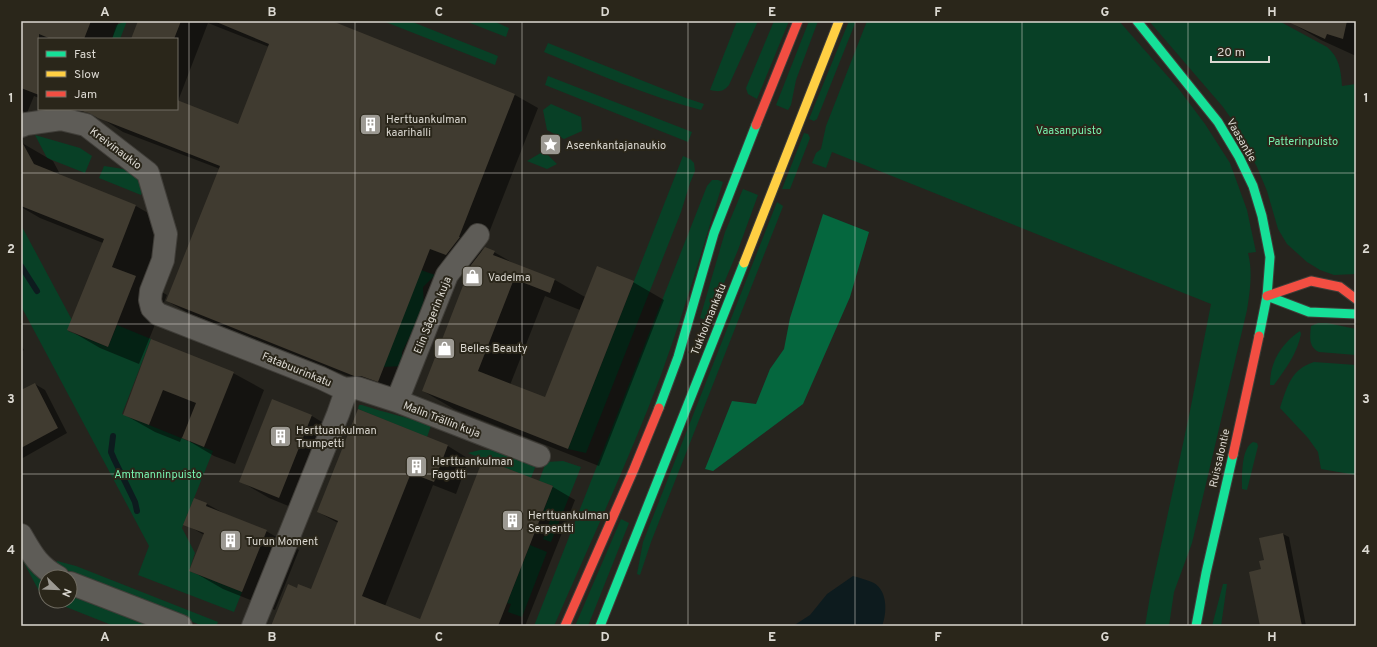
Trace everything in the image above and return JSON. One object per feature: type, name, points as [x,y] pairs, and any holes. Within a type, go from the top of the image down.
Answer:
[{"type":"main road","name":"Tukholmankatu","points":[[565,626],[649,432],[672,374],[687,328],[713,234],[798,21]]},
{"type":"main road","name":"Tukholmankatu","points":[[600,626],[839,21]]},
{"type":"main road","name":"Vaasantie","points":[[1137,21],[1218,122],[1243,164],[1253,186],[1262,216],[1270,257],[1267,296]]},
{"type":"main road","points":[[1267,296],[1311,281],[1340,287],[1356,299]]},
{"type":"main road","points":[[1267,296],[1309,312],[1356,314]]},
{"type":"main road","name":"Ruissalontie","points":[[1196,626],[1206,573],[1267,296]]},
{"type":"street","name":"Kreivinaukio","points":[[21,126],[61,119],[86,125],[148,173],[166,234]]},
{"type":"street","name":"Fatabuurinkatu","points":[[166,234],[163,260],[150,300],[152,308],[158,314],[321,378],[344,389],[344,396],[338,414],[253,626]]},
{"type":"street","name":"Elin Sågerin kuja","points":[[397,401],[447,275],[478,235]]},
{"type":"street","name":"Malin Trällin kuja","points":[[344,389],[357,388],[397,401],[539,456]]},
{"type":"street","points":[[21,535],[33,556],[46,569]]},
{"type":"street","points":[[78,586],[181,626]]},
{"type":"green space","points":[[127,21],[120,38],[112,38],[116,25]]},
{"type":"green space","points":[[383,21],[410,21],[498,56],[495,65]]},
{"type":"green space","points":[[465,21],[493,21],[509,28],[506,37]]},
{"type":"green space","points":[[737,21],[758,21],[729,85],[721,91],[710,90]]},
{"type":"green space","points":[[774,21],[789,21],[757,99],[748,94],[746,88]]},
{"type":"green space","points":[[809,21],[818,21],[796,80],[791,105],[788,110],[776,105]]},
{"type":"green space","points":[[849,21],[856,21],[817,119],[814,121],[809,119]]},
{"type":"green space","name":"Vaasanpuisto","points":[[867,21],[1119,21],[1178,88],[1205,124],[1230,163],[1247,210],[1256,252],[1248,253],[1251,274],[1247,310],[1192,543],[1174,592],[1169,626],[1145,626],[1211,304],[832,152],[826,168],[812,163],[816,153],[821,149],[826,126]]},
{"type":"green space","name":"Patterinpuisto","points":[[1149,21],[1279,21],[1327,47],[1331,51],[1339,64],[1342,86],[1356,84],[1356,274],[1334,275],[1320,270],[1307,262],[1287,244],[1278,229],[1267,191],[1257,167],[1235,124],[1223,107]]},
{"type":"green space","points":[[548,43],[704,104],[701,110],[622,84],[544,52]]},
{"type":"green space","points":[[548,76],[692,132],[688,142],[545,85]]},
{"type":"green space","points":[[551,104],[581,117],[582,131],[564,139],[547,130],[543,110]]},
{"type":"green space","points":[[804,133],[808,134],[810,138],[790,189],[782,189]]},
{"type":"green space","points":[[35,135],[80,148],[92,156],[85,173],[47,158]]},
{"type":"green space","points":[[544,151],[557,164],[547,169],[527,161]]},
{"type":"green space","points":[[683,156],[690,159],[694,163],[695,171],[681,212],[586,453],[568,449]]},
{"type":"green space","points":[[104,166],[136,171],[146,181],[141,195],[99,178]]},
{"type":"green space","points":[[712,180],[723,182],[678,327],[649,407],[623,470],[554,626],[534,626],[707,186]]},
{"type":"green space","points":[[743,189],[758,195],[738,250],[708,321],[700,318],[725,232]]},
{"type":"green space","points":[[777,202],[783,206],[782,209],[651,542],[640,575],[637,574],[643,542]]},
{"type":"green space","points":[[823,214],[869,232],[850,297],[803,404],[713,471],[705,469],[732,401],[756,404],[770,369],[784,349],[790,318]]},
{"type":"green space","name":"Amtmanninpuisto","points":[[21,225],[72,320],[68,331],[108,347],[117,325],[151,339],[122,414],[213,451],[182,528],[195,553],[189,571],[242,592],[234,612],[138,575],[149,546],[21,306]]},
{"type":"green space","points":[[421,270],[435,275],[423,287],[424,308],[402,352],[402,366],[383,367]]},
{"type":"green space","points":[[1318,323],[1327,323],[1356,329],[1356,355],[1319,352],[1315,350],[1310,341],[1311,326]]},
{"type":"green space","points":[[1300,331],[1301,334],[1297,348],[1290,361],[1274,385],[1270,385],[1274,361],[1287,342]]},
{"type":"green space","points":[[1314,362],[1356,365],[1356,475],[1321,469],[1318,452],[1308,438],[1280,408],[1288,386],[1295,374],[1306,365]]},
{"type":"green space","points":[[359,405],[431,426],[427,437],[358,409]]},
{"type":"green space","points":[[1253,442],[1257,443],[1258,446],[1247,490],[1242,489],[1243,463],[1246,450]]},
{"type":"green space","points":[[480,450],[490,450],[521,456],[536,465],[531,478],[468,453]]},
{"type":"green space","points":[[563,461],[581,467],[551,542],[543,539],[551,518],[542,515],[553,486],[539,481],[546,462]]},
{"type":"green space","points":[[621,519],[629,523],[588,626],[575,626]]},
{"type":"green space","points":[[530,545],[547,552],[522,617],[508,612],[511,604],[507,603]]},
{"type":"green space","points":[[26,559],[38,572],[38,589],[23,561]]},
{"type":"green space","points":[[57,561],[76,566],[218,622],[216,626],[203,626],[78,577],[78,569],[62,569],[55,565]]},
{"type":"green space","points":[[1223,584],[1227,584],[1221,626],[1212,626]]},
{"type":"green space","points":[[78,595],[156,626],[114,626],[71,609],[78,609]]},
{"type":"shaded area","points":[[853,576],[874,583],[882,591],[885,603],[885,615],[882,626],[793,626],[810,615],[827,594]]},
{"type":"building","points":[[21,21],[91,21],[84,38],[49,38],[39,34],[38,95],[21,88]]},
{"type":"building","points":[[138,21],[181,21],[174,38],[131,38]]},
{"type":"building","points":[[214,21],[332,21],[515,94],[460,237],[446,255],[430,249],[378,382],[361,376],[354,376],[166,301],[220,166],[98,118],[89,113],[77,110],[178,110],[178,100],[238,124],[269,44]]},
{"type":"building","points":[[1286,21],[1347,21],[1343,39],[1327,34],[1325,39]]},
{"type":"building","points":[[21,140],[34,164],[136,205],[112,267],[136,276],[108,347],[67,330],[104,239],[21,206]]},
{"type":"building","points":[[485,247],[495,251],[493,255],[555,279],[550,293],[514,279],[478,371],[545,397],[597,266],[634,281],[568,449],[422,391],[471,265]]},
{"type":"building","points":[[151,339],[234,372],[204,447],[182,438],[196,403],[163,390],[149,425],[123,415]]},
{"type":"building","points":[[35,383],[58,428],[21,448],[21,390]]},
{"type":"building","name":"Herttuankulman Trumpetti","points":[[272,399],[312,415],[279,498],[239,482]]},
{"type":"building","points":[[358,409],[448,445],[434,482],[411,473],[362,596],[420,619],[483,459],[553,486],[498,626],[271,626],[288,584],[297,588],[298,584],[311,589],[338,521],[317,512]]},
{"type":"building","name":"Turun Moment","points":[[194,498],[207,503],[206,506],[267,530],[242,592],[189,571],[204,533],[183,525]]},
{"type":"building","points":[[1283,533],[1302,626],[1260,626],[1249,572],[1261,569],[1259,561],[1264,560],[1259,538]]},
{"type":"waterway","points":[[21,266],[37,291]]},
{"type":"waterway","points":[[113,436],[111,452],[135,502],[137,511]]},
{"type":"traffic: fast","points":[[1137,21],[1218,122],[1239,157],[1253,186],[1262,216],[1270,257],[1267,296],[1259,336]]},
{"type":"traffic: fast","points":[[659,408],[678,357],[714,233],[756,125]]},
{"type":"traffic: fast","points":[[600,626],[744,263]]},
{"type":"traffic: fast","points":[[1267,296],[1309,312],[1356,314]]},
{"type":"traffic: fast","points":[[1196,626],[1206,573],[1233,455]]},
{"type":"traffic: slow","points":[[744,263],[839,21]]},
{"type":"traffic: jam","points":[[756,125],[798,21]]},
{"type":"traffic: jam","points":[[1267,296],[1311,281],[1340,287],[1356,299]]},
{"type":"traffic: jam","points":[[1233,455],[1259,336]]},
{"type":"traffic: jam","points":[[565,626],[659,408]]},
{"type":"place","name":"Herttuankulman kaarihalli","points":[[371,125]]},
{"type":"place","name":"Aseenkantajanaukio","points":[[551,145]]},
{"type":"place","name":"Vadelma","points":[[473,277]]},
{"type":"place","name":"Belles Beauty","points":[[445,348]]},
{"type":"place","name":"Herttuankulman Trumpetti","points":[[280,436]]},
{"type":"place","name":"Herttuankulman Fagotti","points":[[417,467]]},
{"type":"place","name":"Herttuankulman Serpentti","points":[[513,521]]},
{"type":"place","name":"Turun Moment","points":[[231,541]]}]
